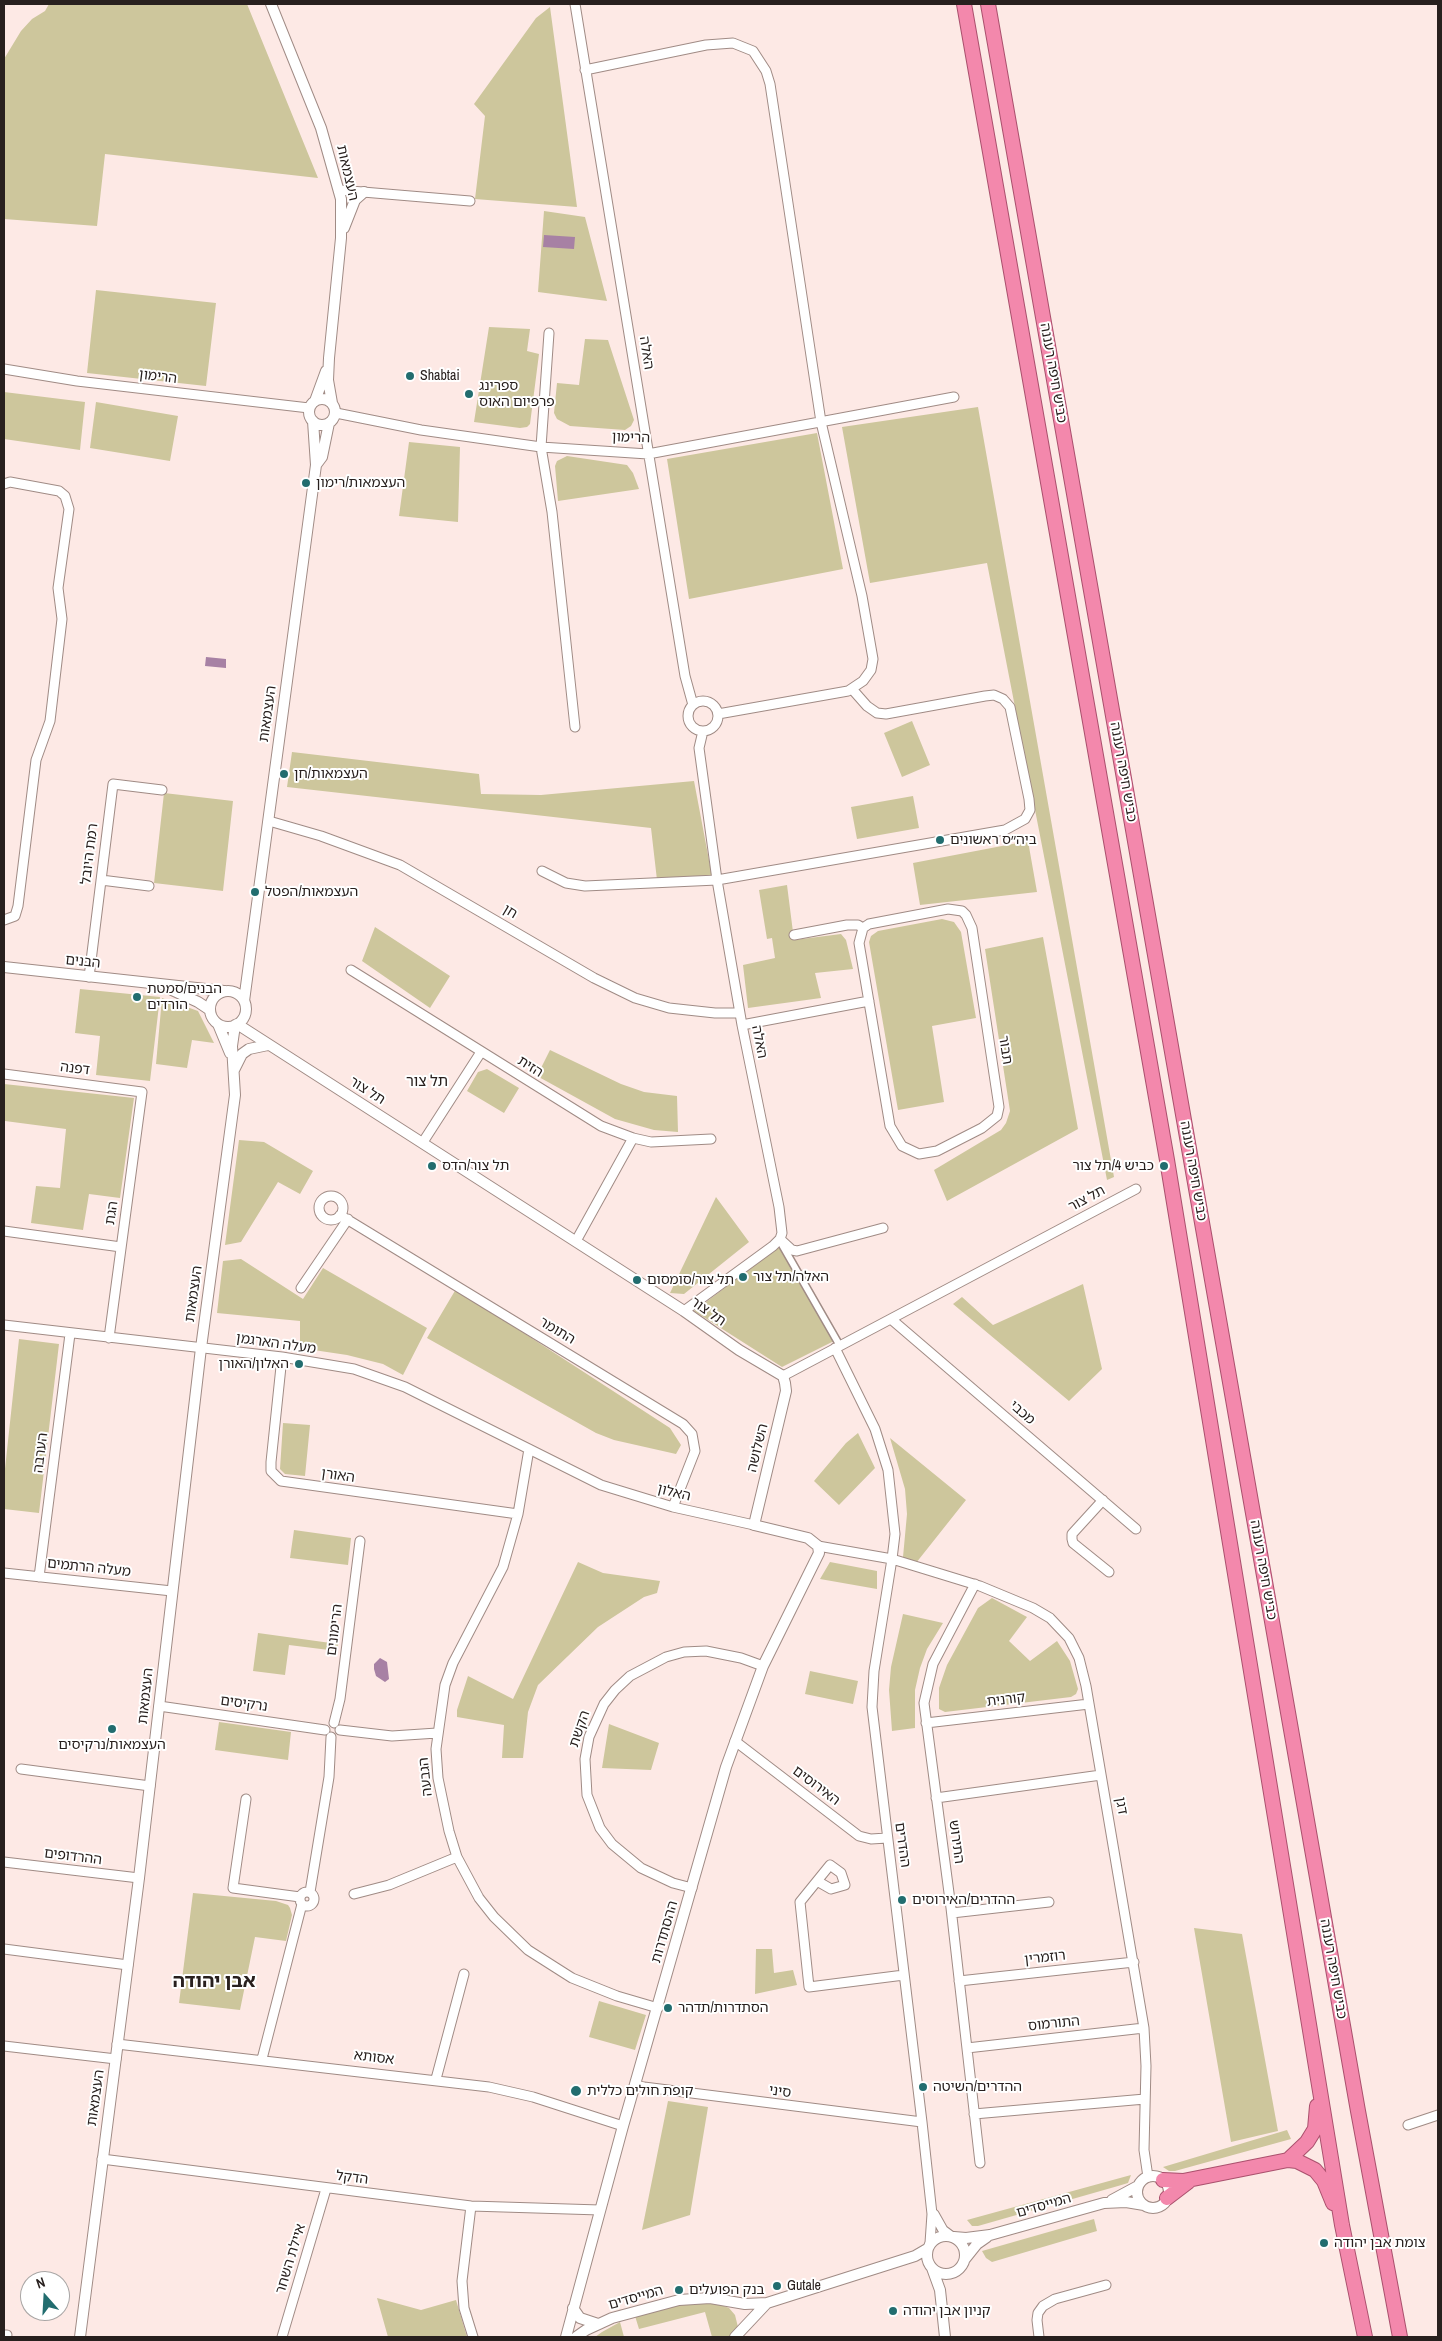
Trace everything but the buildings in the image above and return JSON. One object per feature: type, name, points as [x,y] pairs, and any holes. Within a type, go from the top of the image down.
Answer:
[{"type":"highway","name":"כביש חיפה רעננה","points":[[964,4],[1165,1150],[1342,2225],[1365,2337]]},
{"type":"highway","name":"כביש חיפה רעננה","points":[[988,4],[1354,2091],[1400,2337]]},
{"type":"highway","points":[[1288,2160],[1307,2142],[1315,2129],[1318,2079]]},
{"type":"highway","points":[[1163,2180],[1173,2182],[1193,2179],[1288,2160],[1315,2170],[1324,2181],[1342,2225]]},
{"type":"highway","points":[[1167,2198],[1193,2179]]},
{"type":"street","name":"העצמאות","points":[[271,4],[318,119],[331,156],[339,190],[342,221],[341,238],[329,358],[329,390],[334,408]]},
{"type":"street","name":"האלה","points":[[575,4],[685,676],[693,705]]},
{"type":"street","points":[[585,70],[720,44],[743,46],[753,51],[760,60],[770,84],[821,422],[862,596],[873,659],[871,670],[863,681],[852,689],[836,695],[718,714]]},
{"type":"street","points":[[339,190],[470,201]]},
{"type":"street","points":[[341,238],[355,200],[364,192]]},
{"type":"street","points":[[549,333],[541,447],[552,512],[575,727]]},
{"type":"street","name":"העצמאות","points":[[312,404],[329,358]]},
{"type":"street","name":"הרימון","points":[[4,369],[77,381],[312,404]]},
{"type":"street","name":"הרימון","points":[[334,408],[421,430],[541,447],[648,454],[954,397]]},
{"type":"street","points":[[325,399],[334,408],[329,424],[322,426],[310,417],[312,404],[325,399]]},
{"type":"street","name":"העצמאות","points":[[244,1002],[316,465],[313,421]]},
{"type":"street","name":"העצמאות","points":[[316,465],[322,458],[329,424]]},
{"type":"street","points":[[4,484],[10,482],[59,491],[65,496],[68,509],[58,588],[62,619],[50,721],[36,760],[15,916],[4,920]]},
{"type":"street","points":[[542,871],[566,883],[585,886],[717,880],[1005,830],[1025,819],[1030,810],[1029,799],[1010,708],[1003,698],[994,695],[985,696],[886,714],[877,712],[867,706],[852,689]]},
{"type":"street","points":[[706,701],[714,706],[718,714],[714,726],[703,731],[695,728],[689,721],[689,712],[693,705],[706,701]]},
{"type":"street","name":"האלה","points":[[703,731],[699,748],[717,880],[742,1025],[782,1225],[780,1240]]},
{"type":"street","name":"רמת היובל","points":[[89,977],[113,784],[162,790]]},
{"type":"street","name":"חן","points":[[269,821],[321,836],[412,871],[594,978],[635,998],[669,1008],[715,1013],[740,1012]]},
{"type":"street","points":[[101,880],[149,886]]},
{"type":"street","name":"תבור","points":[[948,909],[962,911],[972,928],[999,1095],[997,1116],[982,1128],[937,1152],[919,1154],[902,1146],[890,1126],[868,1001],[858,943],[863,928],[869,924],[948,909]]},
{"type":"street","points":[[794,935],[847,925],[858,925],[863,928]]},
{"type":"street","name":"הבנים","points":[[4,967],[228,991]]},
{"type":"street","name":"העצמאות","points":[[228,991],[238,987],[250,967]]},
{"type":"street","name":"הזית","points":[[351,970],[586,1118],[633,1138],[673,1142],[711,1139]]},
{"type":"street","name":"הבנים","points":[[160,985],[198,1002],[210,1010]]},
{"type":"street","points":[[228,991],[244,1002],[245,1013],[236,1025],[227,1027],[218,1024],[210,1015],[213,998],[228,991]]},
{"type":"street","points":[[742,1025],[868,1001]]},
{"type":"street","name":"תל צור","points":[[245,1013],[251,1027],[281,1053]]},
{"type":"street","name":"העצמאות","points":[[80,2337],[140,1878],[201,1348],[235,1095],[232,1059],[218,1024]]},
{"type":"street","name":"העצמאות","points":[[232,1059],[236,1025]]},
{"type":"street","name":"תל צור","points":[[236,1025],[423,1142],[684,1312],[739,1350],[783,1376],[1136,1188]]},
{"type":"street","points":[[234,1071],[242,1054],[249,1048],[268,1045]]},
{"type":"street","points":[[423,1142],[481,1052]]},
{"type":"street","name":"דפנה","points":[[4,1074],[142,1092]]},
{"type":"street","name":"הגת","points":[[109,1338],[142,1092]]},
{"type":"street","points":[[576,1241],[633,1138]]},
{"type":"street","name":"התומר","points":[[300,1288],[344,1217],[682,1424],[692,1434],[695,1451],[673,1507]]},
{"type":"street","points":[[780,1240],[792,1250],[797,1251],[883,1228]]},
{"type":"street","points":[[4,1231],[121,1247]]},
{"type":"street","points":[[684,1312],[780,1240]]},
{"type":"street","points":[[780,1240],[838,1347]]},
{"type":"street","name":"מכבי","points":[[891,1319],[1136,1529]]},
{"type":"street","name":"מעלה הארגמן","points":[[4,1325],[282,1358],[354,1369],[388,1380],[529,1449]]},
{"type":"street","name":"הערבה","points":[[39,1577],[70,1334]]},
{"type":"street","name":"ההדרים","points":[[838,1347],[875,1429],[888,1470],[895,1534],[872,1688],[874,1727],[932,2209],[929,2246]]},
{"type":"street","name":"האורן","points":[[282,1358],[271,1462],[271,1471],[280,1481],[518,1514]]},
{"type":"street","name":"השלושה","points":[[754,1525],[786,1392],[783,1376]]},
{"type":"street","name":"האלון","points":[[529,1449],[601,1485],[673,1507],[798,1534],[808,1538],[818,1546]]},
{"type":"street","name":"הגבעה","points":[[529,1449],[518,1514],[503,1567],[453,1663],[445,1685],[437,1734],[438,1778],[449,1831],[457,1857],[479,1898],[494,1917],[528,1950],[572,1978],[616,1996],[658,2008]]},
{"type":"street","points":[[1103,1500],[1072,1534],[1072,1539],[1110,1572]]},
{"type":"street","name":"הרימונים","points":[[337,1726],[360,1541]]},
{"type":"street","points":[[818,1546],[892,1559]]},
{"type":"street","name":"ההסתדרות","points":[[566,2337],[623,2126],[710,1820],[735,1741],[763,1666],[815,1563],[819,1553],[818,1546]]},
{"type":"street","name":"דגן","points":[[892,1559],[975,1584],[1033,1608],[1050,1618],[1069,1638],[1079,1658],[1102,1775],[1144,2028],[1144,2150],[1148,2177]]},
{"type":"street","name":"מעלה הרתמים","points":[[4,1573],[172,1591]]},
{"type":"street","name":"התירוש","points":[[975,1584],[934,1664],[926,1694],[926,1723],[952,1913],[980,2163]]},
{"type":"street","name":"הקשת","points":[[692,1888],[673,1883],[641,1868],[612,1844],[600,1828],[587,1795],[585,1759],[589,1737],[604,1704],[615,1690],[630,1676],[666,1657],[684,1652],[706,1651],[734,1656],[763,1666]]},
{"type":"street","name":"קורנית","points":[[926,1723],[1089,1704]]},
{"type":"street","name":"נרקיסים","points":[[159,1706],[325,1730]]},
{"type":"street","points":[[331,1737],[326,1734],[327,1725],[392,1736],[437,1734]]},
{"type":"street","points":[[331,1737],[338,1734],[337,1726]]},
{"type":"street","points":[[246,1799],[233,1888],[301,1900],[307,1906],[313,1903],[314,1898],[310,1892],[329,1777],[331,1737]]},
{"type":"street","name":"האירוסים","points":[[735,1741],[858,1836],[871,1839],[887,1838]]},
{"type":"street","points":[[21,1769],[150,1786]]},
{"type":"street","points":[[936,1798],[1102,1775]]},
{"type":"street","points":[[354,1894],[389,1885],[457,1857]]},
{"type":"street","name":"ההרדופים","points":[[4,1862],[140,1878]]},
{"type":"street","points":[[817,1881],[800,1902],[809,1987],[904,1975]]},
{"type":"street","points":[[262,2059],[301,1900]]},
{"type":"street","points":[[952,1913],[1049,1902]]},
{"type":"street","points":[[4,1948],[128,1965]]},
{"type":"street","name":"רוזמרין","points":[[959,1981],[1134,1962]]},
{"type":"street","points":[[436,2079],[464,1974]]},
{"type":"street","name":"התורמוס","points":[[967,2048],[1144,2028]]},
{"type":"street","name":"אסותא","points":[[117,2044],[436,2079],[489,2087],[533,2097],[623,2126]]},
{"type":"street","points":[[4,2046],[116,2059]]},
{"type":"street","name":"סיני","points":[[635,2084],[644,2088],[922,2122]]},
{"type":"street","points":[[974,2114],[1145,2099]]},
{"type":"street","points":[[1408,2125],[1438,2115]]},
{"type":"street","name":"הדקל","points":[[102,2159],[470,2206],[600,2210]]},
{"type":"street","points":[[1148,2177],[1156,2177],[1163,2180],[1167,2187],[1167,2198]]},
{"type":"street","name":"המייסדים","points":[[952,2237],[971,2238],[990,2235],[1104,2203],[1138,2186],[1148,2177]]},
{"type":"street","points":[[1138,2186],[1137,2196],[1144,2205]]},
{"type":"street","name":"איילת השחר","points":[[282,2337],[326,2188]]},
{"type":"street","name":"המייסדים","points":[[1104,2203],[1126,2202],[1151,2208],[1159,2206],[1167,2198]]},
{"type":"street","points":[[470,2206],[462,2281],[464,2308],[473,2337]]},
{"type":"street","name":"ההדרים","points":[[932,2209],[938,2223],[952,2237]]},
{"type":"street","name":"המייסדים","points":[[965,2259],[977,2244],[990,2235]]},
{"type":"street","points":[[906,2259],[930,2266],[944,2274],[953,2273],[960,2268],[965,2259],[963,2246],[952,2237],[940,2236],[929,2246],[930,2266],[940,2290],[944,2310]]},
{"type":"street","name":"המייסדים","points":[[576,2337],[598,2324],[618,2316],[679,2300],[710,2298],[732,2302],[767,2303],[906,2259],[929,2246]]},
{"type":"street","points":[[945,2337],[944,2310],[946,2290],[953,2273]]},
{"type":"street","points":[[1039,2337],[1038,2313],[1043,2306],[1054,2299],[1106,2285]]},
{"type":"street","points":[[732,2302],[743,2314],[746,2324]]},
{"type":"street","name":"המייסדים","points":[[735,2337],[767,2303]]},
{"type":"street","points":[[573,2308],[580,2318],[598,2324]]},
{"type":"shaded area","points":[[49,4],[247,4],[318,178],[105,154],[97,226],[4,219],[4,59],[21,31],[32,19],[45,11]]},
{"type":"shaded area","points":[[550,7],[577,207],[475,199],[485,116],[474,104],[536,18]]},
{"type":"shaded area","points":[[544,211],[585,217],[607,301],[538,292]]},
{"type":"shaded area","points":[[544,235],[575,237],[574,249],[543,247]]},
{"type":"shaded area","points":[[96,290],[216,303],[206,386],[87,373]]},
{"type":"shaded area","points":[[489,327],[530,329],[527,351],[539,354],[530,424],[527,427],[520,428],[474,422]]},
{"type":"shaded area","points":[[585,339],[608,340],[634,420],[631,426],[625,430],[570,426],[557,419],[554,413],[557,383],[579,385]]},
{"type":"shaded area","points":[[4,392],[85,402],[80,450],[4,439]]},
{"type":"shaded area","points":[[96,402],[178,416],[170,461],[90,448]]},
{"type":"shaded area","points":[[978,407],[1114,1177],[1107,1180],[987,563],[870,583],[842,427]]},
{"type":"shaded area","points":[[817,433],[843,569],[689,599],[667,459]]},
{"type":"shaded area","points":[[409,442],[460,447],[458,522],[399,516]]},
{"type":"shaded area","points":[[567,456],[627,465],[633,473],[639,489],[558,501],[555,466],[557,461]]},
{"type":"shaded area","points":[[206,657],[226,659],[226,668],[205,666]]},
{"type":"shaded area","points":[[912,721],[930,765],[902,777],[884,733]]},
{"type":"shaded area","points":[[292,752],[479,774],[481,794],[541,795],[694,781],[712,876],[657,880],[651,828],[287,787]]},
{"type":"shaded area","points":[[164,793],[233,801],[223,891],[154,883]]},
{"type":"shaded area","points":[[913,796],[919,828],[857,839],[851,807]]},
{"type":"shaded area","points":[[1028,841],[1037,892],[920,905],[913,863]]},
{"type":"shaded area","points":[[787,885],[794,940],[841,934],[846,940],[853,969],[815,973],[821,998],[748,1008],[743,965],[775,958],[772,938],[767,939],[759,890]]},
{"type":"shaded area","points":[[942,919],[954,922],[961,932],[976,1018],[932,1026],[944,1102],[898,1110],[869,942],[871,936],[878,931]]},
{"type":"shaded area","points":[[375,927],[450,976],[430,1008],[362,961]]},
{"type":"shaded area","points":[[1043,937],[1078,1129],[947,1201],[934,1170],[1001,1130],[1006,1123],[1010,1111],[985,949]]},
{"type":"shaded area","points":[[80,989],[160,997],[150,1081],[96,1075],[100,1036],[75,1033]]},
{"type":"shaded area","points":[[162,998],[198,1011],[214,1043],[192,1040],[187,1068],[156,1064]]},
{"type":"shaded area","points":[[550,1050],[621,1084],[644,1092],[677,1096],[678,1132],[654,1130],[615,1119],[537,1076]]},
{"type":"shaded area","points":[[487,1069],[519,1088],[504,1113],[467,1091],[478,1072]]},
{"type":"shaded area","points":[[4,1084],[134,1098],[120,1198],[89,1194],[83,1230],[31,1223],[36,1186],[60,1188],[66,1129],[5,1121],[4,1130]]},
{"type":"shaded area","points":[[239,1140],[264,1142],[313,1171],[300,1194],[278,1182],[241,1242],[225,1245]]},
{"type":"shaded area","points":[[716,1197],[749,1242],[684,1294],[670,1293]]},
{"type":"shaded area","points":[[779,1247],[834,1341],[782,1367],[694,1311]]},
{"type":"shaded area","points":[[241,1259],[303,1299],[323,1268],[427,1328],[403,1375],[383,1364],[347,1355],[300,1348],[300,1321],[217,1313],[223,1261]]},
{"type":"shaded area","points":[[1083,1284],[1102,1369],[1069,1401],[953,1304],[962,1297],[993,1325]]},
{"type":"shaded area","points":[[456,1289],[670,1428],[681,1445],[676,1454],[614,1440],[596,1433],[427,1338]]},
{"type":"shaded area","points":[[19,1339],[59,1344],[39,1513],[4,1509],[4,1478]]},
{"type":"shaded area","points":[[283,1423],[310,1425],[305,1476],[285,1474],[280,1469]]},
{"type":"shaded area","points":[[858,1433],[875,1468],[839,1505],[814,1481],[846,1443]]},
{"type":"shaded area","points":[[890,1438],[966,1500],[916,1563],[903,1557],[907,1514],[905,1489]]},
{"type":"shaded area","points":[[294,1530],[351,1538],[348,1565],[290,1558]]},
{"type":"shaded area","points":[[578,1562],[603,1573],[660,1581],[657,1593],[644,1597],[598,1627],[538,1685],[528,1712],[523,1758],[502,1758],[504,1725],[457,1717],[457,1710],[468,1676],[513,1699]]},
{"type":"shaded area","points":[[830,1562],[877,1571],[877,1589],[820,1579]]},
{"type":"shaded area","points":[[992,1598],[1027,1617],[1009,1641],[1030,1661],[1057,1641],[1070,1661],[1078,1689],[1076,1694],[1071,1697],[945,1712],[939,1709],[939,1688],[947,1665],[978,1608]]},
{"type":"shaded area","points":[[903,1614],[943,1623],[927,1649],[920,1668],[915,1690],[915,1728],[892,1731],[889,1690],[891,1667]]},
{"type":"shaded area","points":[[258,1633],[338,1644],[337,1651],[289,1645],[285,1675],[253,1671]]},
{"type":"shaded area","points":[[380,1658],[387,1662],[389,1679],[385,1682],[376,1676],[374,1669],[374,1664]]},
{"type":"shaded area","points":[[810,1671],[858,1681],[853,1704],[805,1694]]},
{"type":"shaded area","points":[[219,1722],[291,1732],[288,1760],[215,1750]]},
{"type":"shaded area","points":[[609,1724],[659,1743],[651,1770],[602,1768]]},
{"type":"shaded area","points":[[193,1893],[276,1901],[288,1905],[290,1908],[292,1915],[286,1941],[255,1937],[240,2010],[179,2003]]},
{"type":"shaded area","points":[[1194,1928],[1242,1934],[1278,2131],[1231,2142]]},
{"type":"shaded area","points":[[756,1949],[772,1949],[774,1973],[793,1970],[797,1985],[755,1994]]},
{"type":"shaded area","points":[[599,2001],[646,2015],[635,2050],[589,2037]]},
{"type":"shaded area","points":[[668,2101],[708,2107],[690,2215],[642,2230]]},
{"type":"shaded area","points":[[1287,2130],[1291,2139],[1175,2171],[1169,2171],[1163,2167]]},
{"type":"shaded area","points":[[1131,2175],[1128,2183],[978,2226],[972,2226],[967,2220]]},
{"type":"shaded area","points":[[1094,2219],[1097,2231],[992,2262],[986,2258],[982,2251]]},
{"type":"shaded area","points":[[377,2298],[421,2310],[456,2300],[467,2337],[388,2337]]},
{"type":"shaded area","points":[[713,2302],[729,2308],[735,2315],[738,2327],[729,2337],[712,2337],[705,2312],[639,2329],[635,2316],[676,2305]]},
{"type":"shaded area","points":[[620,2322],[624,2337],[595,2337],[602,2332]]},
{"type":"place","name":"Shabtai","points":[[410,376]]},
{"type":"place","name":"ספרינג פרפיום האוס","points":[[469,394]]},
{"type":"place","name":"העצמאות/רימון","points":[[306,483]]},
{"type":"place","name":"העצמאות/חן","points":[[284,774]]},
{"type":"place","name":"ביה״ס ראשונים","points":[[940,840]]},
{"type":"place","name":"העצמאות/הפטל","points":[[255,892]]},
{"type":"place","name":"הבנים/סמטת הורדים","points":[[137,997]]},
{"type":"place","name":"תל צור/הדס","points":[[432,1166]]},
{"type":"place","name":"כביש 4/תל צור","points":[[1164,1166]]},
{"type":"place","name":"האלה/תל צור","points":[[743,1277]]},
{"type":"place","name":"תל צור/סומסום","points":[[637,1280]]},
{"type":"place","name":"האלון/האורן","points":[[299,1364]]},
{"type":"place","name":"העצמאות/נרקיסים","points":[[112,1729]]},
{"type":"place","name":"ההדרים/האירוסים","points":[[902,1900]]},
{"type":"place","name":"הסתדרות/תדהר","points":[[668,2008]]},
{"type":"place","name":"ההדרים/השיטה","points":[[923,2087]]},
{"type":"place","name":"קופת חולים כללית","points":[[576,2091]]},
{"type":"place","name":"צומת אבן יהודה","points":[[1324,2243]]},
{"type":"place","name":"Gutale","points":[[777,2286]]},
{"type":"place","name":"בנק הפועלים","points":[[679,2290]]},
{"type":"place","name":"קניון אבן יהודה","points":[[893,2311]]},
{"type":"district","name":"תל צור","points":[[427,1082]]},
{"type":"district","name":"אבן יהודה","points":[[214,1982]]}]
